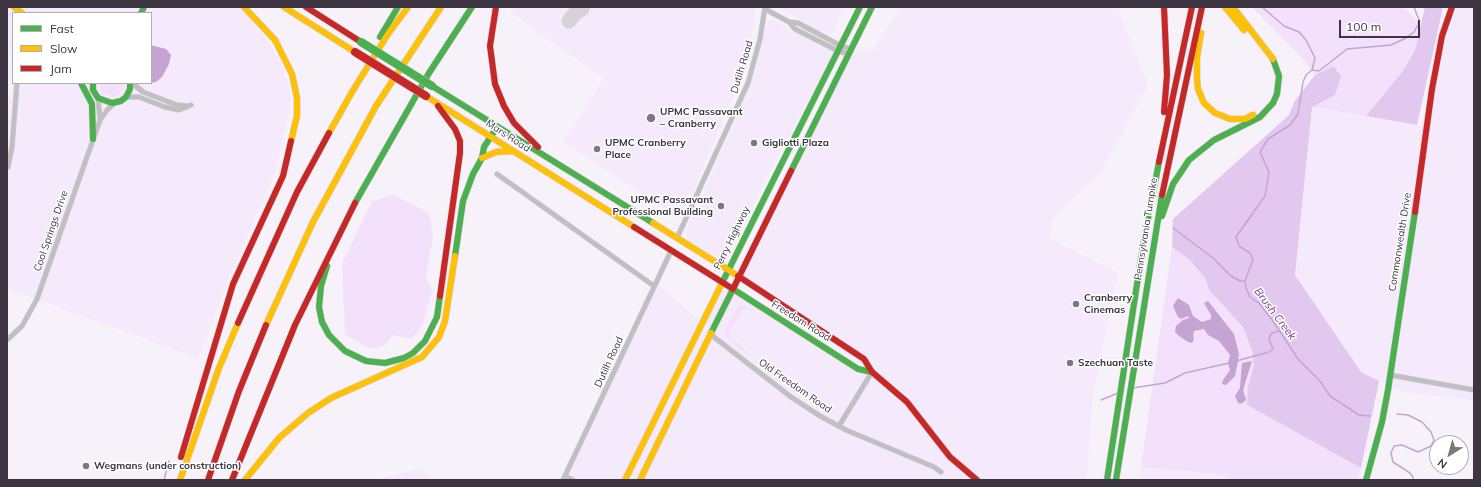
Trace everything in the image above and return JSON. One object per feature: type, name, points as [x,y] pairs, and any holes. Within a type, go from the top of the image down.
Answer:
[{"type":"main road","points":[[175,480],[201,386],[233,284],[283,176],[297,116],[297,98],[292,74],[283,54],[268,31],[244,7]]},
{"type":"main road","name":"Mars Road","points":[[284,7],[722,283]]},
{"type":"main road","name":"Mars Road","points":[[306,7],[738,276]]},
{"type":"main road","points":[[352,92],[373,48],[398,7]]},
{"type":"main road","points":[[180,480],[189,450],[219,368],[268,254],[297,192],[352,92],[388,34],[408,7]]},
{"type":"main road","points":[[208,480],[264,330],[313,222],[376,106],[441,7]]},
{"type":"main road","points":[[232,480],[295,324],[352,209],[429,73],[472,7]]},
{"type":"main road","points":[[496,7],[490,46],[492,73],[499,97],[514,123],[547,157]]},
{"type":"main road","name":"Perry Highway","points":[[626,480],[727,270],[860,7]]},
{"type":"main road","points":[[640,480],[738,276],[872,7]]},
{"type":"main road","points":[[864,23],[876,7]]},
{"type":"main road","points":[[1158,169],[1167,75],[1164,7]]},
{"type":"main road","name":"Pennsylvania Turnpike","points":[[1107,480],[1143,245],[1192,7]]},
{"type":"main road","name":"Pennsylvania Turnpike","points":[[1116,480],[1171,145],[1202,7]]},
{"type":"main road","points":[[1206,7],[1197,57],[1198,89],[1201,97],[1210,109],[1222,117],[1237,120],[1250,117],[1264,107],[1271,97],[1274,78],[1268,60],[1229,9]]},
{"type":"main road","name":"Commonwealth Drive","points":[[1366,480],[1382,422],[1432,90],[1442,36],[1452,7]]},
{"type":"main road","points":[[1154,244],[1158,236],[1168,197],[1182,168],[1205,146],[1260,116],[1273,103],[1277,94],[1279,76],[1273,60],[1229,9]]},
{"type":"main road","points":[[82,84],[92,104],[93,139]]},
{"type":"main road","points":[[92,84],[98,98],[106,102],[115,103],[126,97],[131,84]]},
{"type":"main road","points":[[352,209],[328,264],[321,286],[319,307],[322,322],[335,342],[356,358],[376,363],[404,358],[416,350],[425,340],[437,317],[460,153],[460,141],[455,129],[434,101]]},
{"type":"main road","points":[[245,480],[279,438],[308,413],[332,398],[414,362],[422,357],[435,342],[443,329],[445,321],[463,200],[473,174],[482,158],[484,147],[497,127]]},
{"type":"main road","points":[[482,158],[496,152],[513,151]]},
{"type":"main road","name":"Freedom Road","points":[[738,276],[816,326],[864,360],[872,372],[895,390],[950,457],[977,480]]},
{"type":"main road","name":"Freedom Road","points":[[722,283],[858,369],[872,372]]},
{"type":"street","points":[[765,8],[789,22],[795,29],[850,51]]},
{"type":"street","name":"Dutilh Road","points":[[677,238],[748,83],[758,47],[765,8]]},
{"type":"street","points":[[8,167],[12,147],[16,84]]},
{"type":"street","points":[[126,97],[140,97],[165,107],[179,110],[191,105],[177,105],[151,96],[132,84]]},
{"type":"street","name":"Cool Springs Drive","points":[[98,98],[100,120]]},
{"type":"street","name":"Cool Springs Drive","points":[[7,340],[22,326],[37,298],[100,120],[108,109],[115,103]]},
{"type":"street","points":[[497,174],[654,286]]},
{"type":"street","name":"Dutilh Road","points":[[564,478],[671,251]]},
{"type":"street","name":"Old Freedom Road","points":[[710,334],[791,397],[838,426],[934,467],[941,472]]},
{"type":"street","points":[[838,426],[872,372]]},
{"type":"street","points":[[1390,375],[1474,390]]},
{"type":"street","points":[[564,478],[573,480]]},
{"type":"shaded area","points":[[7,7],[239,7],[264,35],[281,63],[290,89],[291,105],[275,173],[232,271],[198,358],[7,289],[7,108],[12,80],[12,84],[152,84],[152,12],[12,12],[12,66],[7,28]]},
{"type":"shaded area","name":"UPMC Passavant – Cranberry","points":[[512,7],[756,7],[748,61],[681,220],[563,142],[604,79],[510,12]]},
{"type":"shaded area","points":[[778,7],[844,7],[831,36],[824,34]]},
{"type":"shaded area","points":[[901,7],[1117,7],[1148,85],[1101,172],[1054,216],[1049,238],[1118,272],[1093,395],[1087,480],[563,480],[656,283],[702,322],[722,283],[858,369],[872,372],[864,359],[738,276],[851,49],[872,51]]},
{"type":"shaded area","points":[[1252,7],[1404,7],[1420,24],[1415,49],[1403,71],[1366,116],[1312,107],[1335,95],[1333,66],[1315,75],[1303,59]]},
{"type":"shaded area","points":[[1425,7],[1443,7],[1417,125],[1366,116],[1403,71],[1415,50]]},
{"type":"shaded area","points":[[1455,7],[1474,7],[1474,401],[1402,392],[1361,372],[1296,276],[1312,107],[1421,126]]},
{"type":"shaded area","points":[[773,20],[832,51],[831,59],[763,184],[731,250],[725,256],[717,258],[687,240],[686,231],[753,80],[767,21]]},
{"type":"shaded area","points":[[152,45],[166,49],[171,55],[169,64],[162,77],[156,82],[152,83]]},
{"type":"shaded area","points":[[1333,66],[1341,76],[1335,95],[1312,107],[1295,275],[1361,372],[1379,381],[1361,468],[1247,405],[1248,387],[1254,365],[1252,351],[1243,327],[1210,291],[1205,278],[1189,259],[1172,247],[1173,219],[1289,115],[1294,102],[1315,75]]},
{"type":"shaded area","points":[[99,84],[124,84],[124,87],[119,95],[110,97],[102,93]]},
{"type":"shaded area","points":[[394,195],[429,213],[433,237],[426,276],[432,290],[422,327],[412,339],[393,335],[384,346],[369,349],[345,334],[342,264],[372,201]]},
{"type":"shaded area","points":[[1172,247],[1189,259],[1205,278],[1210,291],[1243,327],[1252,351],[1254,365],[1248,387],[1247,405],[1361,468],[1358,480],[1232,480],[1218,474],[1141,467]]},
{"type":"shaded area","points":[[1178,298],[1189,305],[1193,316],[1202,322],[1211,319],[1211,315],[1204,303],[1208,301],[1234,334],[1239,354],[1238,361],[1235,376],[1226,385],[1222,384],[1230,370],[1228,363],[1230,355],[1219,341],[1208,335],[1204,329],[1194,331],[1194,339],[1192,343],[1188,342],[1175,332],[1176,326],[1183,320],[1189,318],[1188,316],[1181,319],[1178,317],[1173,306]]},
{"type":"shaded area","points":[[739,305],[745,306],[748,309],[742,310],[728,335],[748,352],[747,355],[724,335],[725,329]]},
{"type":"shaded area","points":[[1252,361],[1243,390],[1246,400],[1241,404],[1238,403],[1235,396],[1240,388],[1242,363]]},
{"type":"shaded area","points":[[1141,467],[1218,474],[1232,480],[1138,480]]},
{"type":"shaded area","points":[[418,469],[435,480],[375,480]]},
{"type":"waterway","name":"Brush Creek","points":[[1262,7],[1284,26],[1299,32],[1306,40],[1315,58],[1312,70],[1306,75],[1303,82],[1298,114],[1290,125],[1268,139],[1260,152],[1269,172],[1265,196],[1236,237],[1239,246],[1250,253],[1253,260],[1245,281],[1246,288],[1250,297],[1259,303],[1273,321],[1298,359],[1320,381],[1330,396],[1359,415],[1370,416]]},
{"type":"waterway","points":[[1312,70],[1319,71],[1347,49],[1391,45],[1406,38],[1414,32],[1418,25],[1419,20],[1414,7]]},
{"type":"waterway","points":[[1173,228],[1213,258],[1231,276],[1240,281],[1245,281]]},
{"type":"waterway","points":[[1236,361],[1269,352],[1273,349],[1269,339],[1270,336],[1272,333],[1279,331]]},
{"type":"waterway","points":[[1133,388],[1165,383],[1185,373],[1229,363]]},
{"type":"waterway","points":[[1101,400],[1118,393]]},
{"type":"waterway","name":"Brush Creek","points":[[1397,414],[1408,415],[1422,422],[1431,432],[1434,440],[1431,446],[1418,452],[1402,445],[1394,446],[1391,453],[1393,462],[1410,473],[1413,480]]},
{"type":"waterway","points":[[164,480],[169,461]]},
{"type":"taxiway","points":[[569,21],[576,12],[582,9]]},
{"type":"traffic: fast","points":[[142,12],[144,7]]},
{"type":"traffic: fast","points":[[380,37],[398,7]]},
{"type":"traffic: fast","points":[[355,203],[429,73],[472,7]]},
{"type":"traffic: fast","points":[[722,283],[860,7]]},
{"type":"traffic: fast","points":[[791,171],[872,7]]},
{"type":"traffic: fast","points":[[361,42],[432,86]]},
{"type":"traffic: fast","points":[[1162,216],[1173,184],[1189,160],[1214,140],[1260,117],[1273,103],[1277,94],[1279,76],[1273,59]]},
{"type":"traffic: fast","points":[[82,84],[92,104],[93,139]]},
{"type":"traffic: fast","points":[[93,84],[93,90],[98,98],[112,103],[121,101],[126,97],[130,89],[130,84]]},
{"type":"traffic: fast","points":[[432,86],[653,223]]},
{"type":"traffic: fast","points":[[455,256],[463,201],[473,174],[482,158],[484,147],[497,127]]},
{"type":"traffic: fast","points":[[1107,480],[1143,245],[1159,162]]},
{"type":"traffic: fast","points":[[1116,480],[1162,195]]},
{"type":"traffic: fast","points":[[1366,480],[1382,422],[1388,390],[1415,212]]},
{"type":"traffic: fast","points":[[327,266],[321,286],[319,307],[322,322],[329,335],[345,351],[366,361],[385,363],[404,358],[413,353],[425,341],[437,317],[440,296]]},
{"type":"traffic: fast","points":[[711,333],[733,289],[858,369],[872,372]]},
{"type":"traffic: slow","points":[[14,7],[21,12]]},
{"type":"traffic: slow","points":[[244,7],[275,40],[292,74],[297,98],[297,116],[291,141]]},
{"type":"traffic: slow","points":[[284,7],[355,52]]},
{"type":"traffic: slow","points":[[329,133],[352,92],[388,34],[408,7]]},
{"type":"traffic: slow","points":[[266,325],[313,222],[376,106],[441,7]]},
{"type":"traffic: slow","points":[[1225,7],[1244,30]]},
{"type":"traffic: slow","points":[[1233,7],[1273,59]]},
{"type":"traffic: slow","points":[[1201,33],[1197,57],[1197,79],[1198,89],[1204,103],[1215,113],[1230,119],[1245,119],[1253,115]]},
{"type":"traffic: slow","points":[[426,96],[634,227]]},
{"type":"traffic: slow","points":[[482,158],[496,152],[513,151]]},
{"type":"traffic: slow","points":[[653,223],[738,276]]},
{"type":"traffic: slow","points":[[245,480],[279,438],[308,413],[331,398],[422,357],[439,337],[445,321],[455,256]]},
{"type":"traffic: slow","points":[[625,480],[722,283]]},
{"type":"traffic: slow","points":[[180,480],[219,368],[238,323]]},
{"type":"traffic: slow","points":[[640,480],[711,333]]},
{"type":"traffic: jam","points":[[306,7],[361,42]]},
{"type":"traffic: jam","points":[[496,7],[490,46],[495,84],[504,106],[514,123],[538,147]]},
{"type":"traffic: jam","points":[[1164,7],[1167,75],[1164,112]]},
{"type":"traffic: jam","points":[[1159,162],[1192,7]]},
{"type":"traffic: jam","points":[[1162,195],[1202,7]]},
{"type":"traffic: jam","points":[[1415,212],[1432,89],[1442,36],[1452,7]]},
{"type":"traffic: jam","points":[[355,52],[426,96]]},
{"type":"traffic: jam","points":[[438,106],[455,129],[460,141],[460,153],[440,296]]},
{"type":"traffic: jam","points":[[238,323],[297,192],[329,133]]},
{"type":"traffic: jam","points":[[181,457],[233,284],[283,176],[291,141]]},
{"type":"traffic: jam","points":[[634,227],[733,289],[791,171]]},
{"type":"traffic: jam","points":[[232,480],[295,325],[355,203]]},
{"type":"traffic: jam","points":[[738,276],[864,359],[872,372],[907,402],[950,457],[977,480]]},
{"type":"traffic: jam","points":[[208,480],[239,391],[266,325]]},
{"type":"place","name":"UPMC Passavant – Cranberry","points":[[651,118]]},
{"type":"place","name":"Gigliotti Plaza","points":[[754,143]]},
{"type":"place","name":"UPMC Cranberry Place","points":[[597,149]]},
{"type":"place","name":"UPMC Passavant Professional Building","points":[[721,206]]},
{"type":"place","name":"Cranberry Cinemas","points":[[1076,304]]},
{"type":"place","name":"Szechuan Taste","points":[[1070,363]]},
{"type":"place","name":"Wegmans (under construction)","points":[[86,466]]}]
